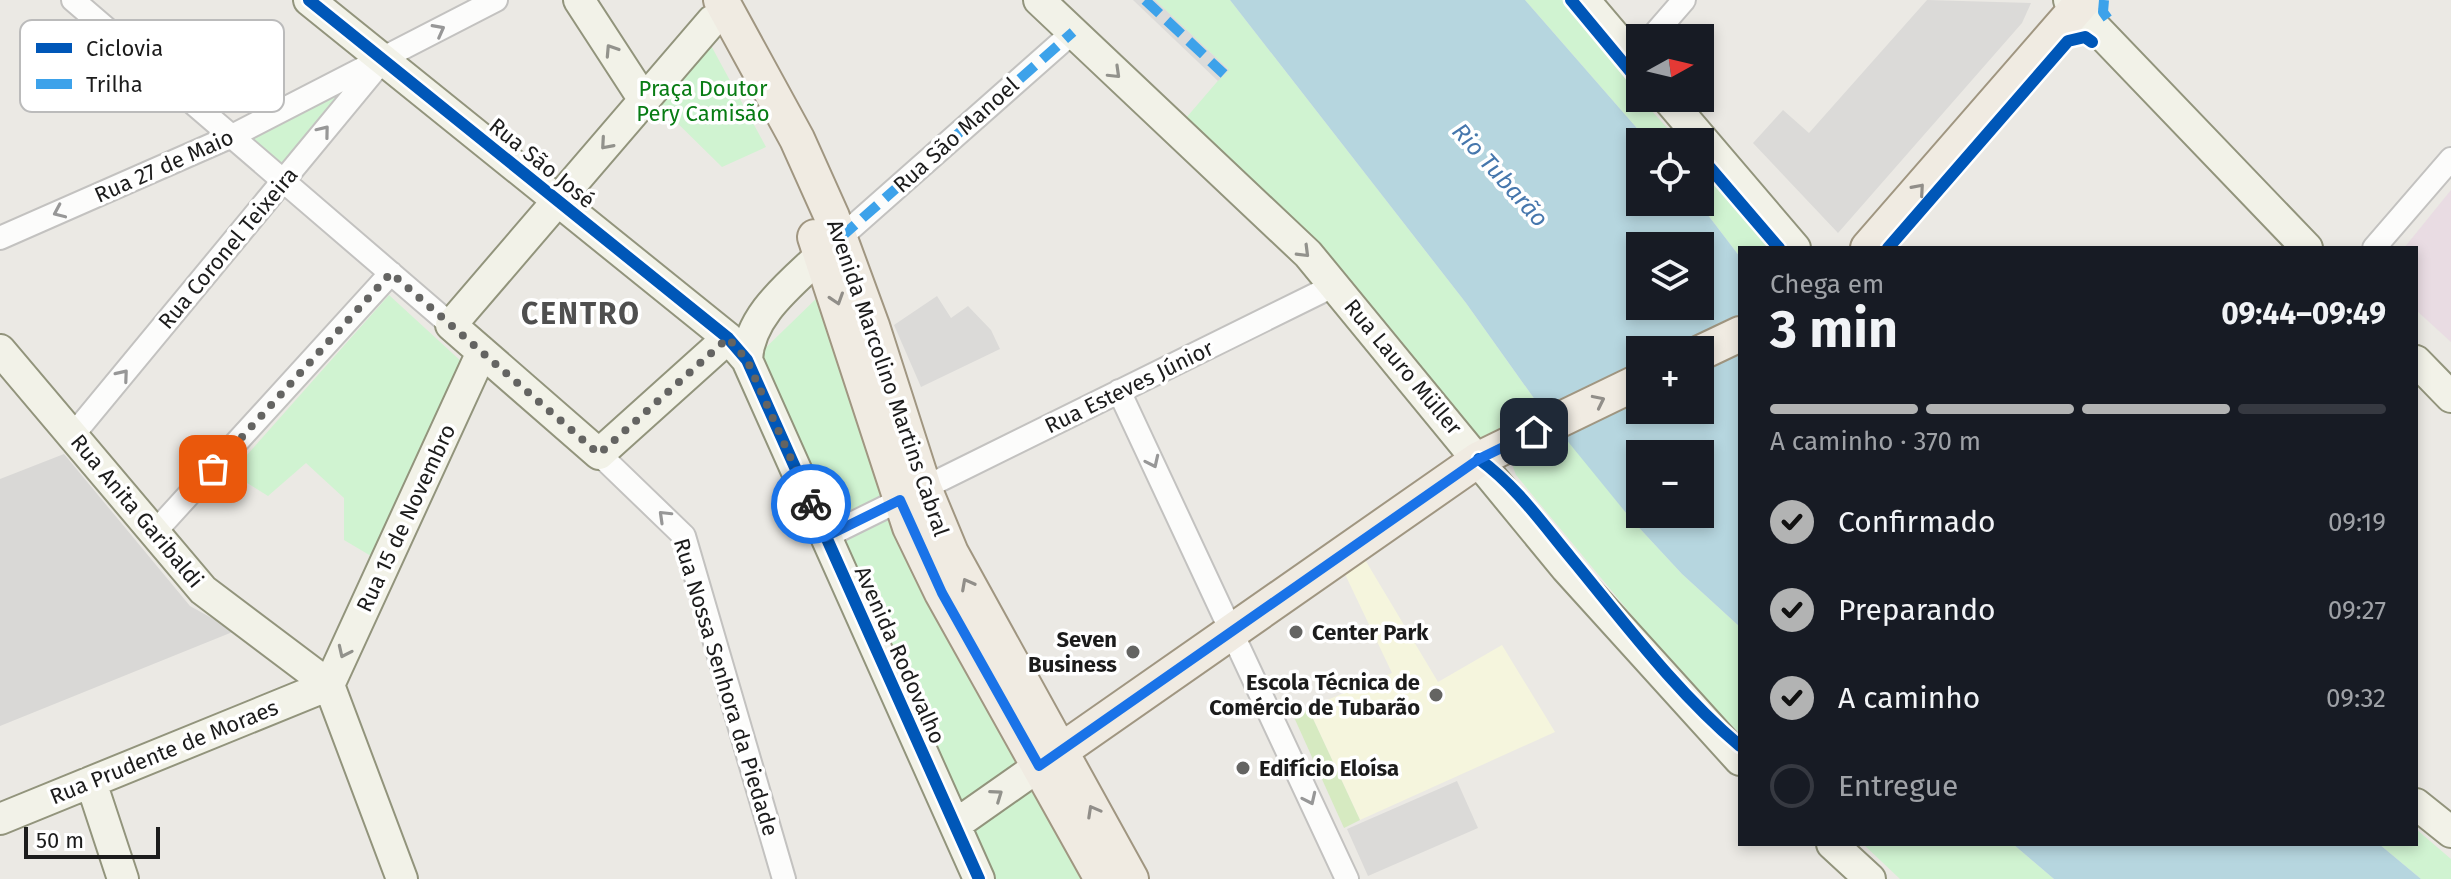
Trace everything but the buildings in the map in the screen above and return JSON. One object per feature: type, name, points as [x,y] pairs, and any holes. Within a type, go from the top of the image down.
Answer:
[{"type":"main road","points":[[1870,246],[2076,3]]},
{"type":"main road","name":"Avenida Marcolino Martins Cabral","points":[[717,5],[778,149],[831,246],[942,593],[1131,879]]},
{"type":"main road","points":[[1714,346],[1738,335]]},
{"type":"main road","points":[[1050,758],[1493,452],[1626,388]]},
{"type":"main road","name":"Avenida Marcolino Martins Cabral","points":[[1050,758],[1102,879]]},
{"type":"street","name":"Rua Nossa Senhora da Piedade","points":[[73,0],[96,20]]},
{"type":"street","name":"Rua São José","points":[[309,0],[737,349]]},
{"type":"street","name":"Rua 27 de Maio","points":[[284,110],[496,0]]},
{"type":"street","points":[[579,0],[644,100]]},
{"type":"street","name":"Rua Lauro Müller","points":[[1039,0],[1308,254],[1493,452],[1566,568],[1674,691],[1738,758]]},
{"type":"street","points":[[1584,0],[1626,39]]},
{"type":"street","points":[[1665,24],[1684,0]]},
{"type":"street","points":[[2076,3],[2305,246]]},
{"type":"street","points":[[451,325],[644,100],[717,5]]},
{"type":"street","name":"Rua São Manoel","points":[[737,349],[748,342],[758,320],[831,246],[1073,32]]},
{"type":"street","name":"Rua Coronel Teixeira","points":[[73,435],[383,60]]},
{"type":"street","name":"Rua Nossa Senhora da Piedade","points":[[204,112],[599,454],[684,536],[784,879]]},
{"type":"street","name":"Rua 27 de Maio","points":[[0,238],[280,112]]},
{"type":"street","points":[[1679,112],[1793,246]]},
{"type":"street","points":[[2376,246],[2451,159]]},
{"type":"street","points":[[153,534],[391,273]]},
{"type":"street","name":"Rua Esteves Júnior","points":[[825,537],[1335,285]]},
{"type":"street","points":[[599,454],[737,349]]},
{"type":"street","name":"Avenida Rodovalho","points":[[737,349],[979,879]]},
{"type":"street","name":"Rua 15 de Novembro","points":[[329,685],[482,352]]},
{"type":"street","points":[[2418,363],[2451,397]]},
{"type":"street","name":"Rua Anita Garibaldi","points":[[6,366],[73,435],[203,590],[329,685]]},
{"type":"street","points":[[1119,391],[1347,879]]},
{"type":"street","points":[[329,685],[402,879]]},
{"type":"street","name":"Rua Prudente de Moraes","points":[[0,819],[329,685]]},
{"type":"street","points":[[955,825],[1050,758]]},
{"type":"street","points":[[91,782],[123,879]]},
{"type":"street","points":[[2418,805],[2450,829]]},
{"type":"street","points":[[1834,846],[1870,879]]},
{"type":"shaded area","points":[[1927,0],[2031,3],[2022,23],[1838,233],[1753,143],[1783,110],[1809,133]]},
{"type":"shaded area","points":[[2451,190],[2451,342],[2418,312],[2418,246],[2406,246]]},
{"type":"shaded area","points":[[937,296],[951,318],[968,306],[991,330],[1000,349],[921,387],[894,325]]},
{"type":"shaded area","points":[[64,454],[190,606],[235,631],[0,726],[0,479]]},
{"type":"shaded area","name":"Escola Técnica de Comércio de Tubarão","points":[[1364,558],[1438,682],[1502,645],[1555,732],[1360,820],[1308,708],[1392,673],[1344,572]]},
{"type":"shaded area","points":[[1457,781],[1478,828],[1368,876],[1347,829]]},
{"type":"green space","points":[[1155,0],[1230,0],[1466,303],[1543,411],[1480,442],[1324,253],[1186,118],[1228,69]]},
{"type":"green space","points":[[1525,0],[1563,0],[1626,76],[1626,112],[1653,112],[1667,128],[1637,128]]},
{"type":"green space","name":"Praça Doutor Pery Camisão","points":[[708,40],[766,147],[722,167],[658,104]]},
{"type":"green space","points":[[357,80],[285,167],[250,138]]},
{"type":"green space","points":[[1714,182],[1768,246],[1738,246],[1738,254],[1709,216],[1714,216]]},
{"type":"green space","points":[[822,293],[1083,879],[989,879],[756,357]]},
{"type":"green space","points":[[389,295],[463,363],[371,556],[344,540],[344,498],[306,463],[268,496],[231,473]]},
{"type":"green space","points":[[1561,431],[1626,513],[1626,528],[1639,528],[1682,574],[1738,625],[1738,732],[1663,653],[1516,475],[1513,467],[1519,454]]},
{"type":"green space","points":[[1308,708],[1360,820],[1344,828],[1293,715]]},
{"type":"green space","points":[[2418,831],[2451,859],[2451,879],[2421,879],[2381,846],[2418,846]]},
{"type":"green space","points":[[1865,846],[2015,846],[2054,879],[1900,879]]},
{"type":"water","name":"Rio Tubarão","points":[[1230,0],[1525,0],[1637,128],[1626,128],[1626,216],[1709,216],[1738,254],[1738,625],[1682,574],[1639,528],[1714,528],[1714,440],[1626,440],[1626,513],[1543,411],[1466,303]]},
{"type":"water","points":[[2015,846],[2381,846],[2421,879],[2054,879]]},
{"type":"pier","points":[[1133,0],[1155,0],[1229,70],[1218,81]]},
{"type":"marked path","points":[[1145,0],[1224,74]]},
{"type":"marked path","points":[[2104,0],[2103,12],[2111,23]]},
{"type":"marked path","points":[[840,238],[1073,32]]},
{"type":"cycle path","points":[[309,0],[728,338],[747,360],[979,879]]},
{"type":"cycle path","points":[[1571,0],[1626,66]]},
{"type":"cycle path","points":[[1890,246],[2068,41],[2085,37],[2092,42]]},
{"type":"cycle path","points":[[1714,172],[1777,246]]},
{"type":"cycle path","points":[[1479,459],[1528,506],[1672,680],[1738,744]]},
{"type":"way so far","points":[[213,469],[391,273],[599,454],[728,338],[747,360],[811,504]]},
{"type":"place","name":"Center Park","points":[[1296,632]]},
{"type":"place","name":"Seven Business","points":[[1133,652]]},
{"type":"place","name":"Escola Técnica de Comércio de Tubarão","points":[[1436,695]]},
{"type":"place","name":"Edifício Eloísa","points":[[1243,768]]},
{"type":"district","name":"CENTRO","points":[[581,314]]},
{"type":"route","points":[[811,504],[825,537],[900,500],[942,593],[1039,766],[1479,459],[1534,432]]}]
